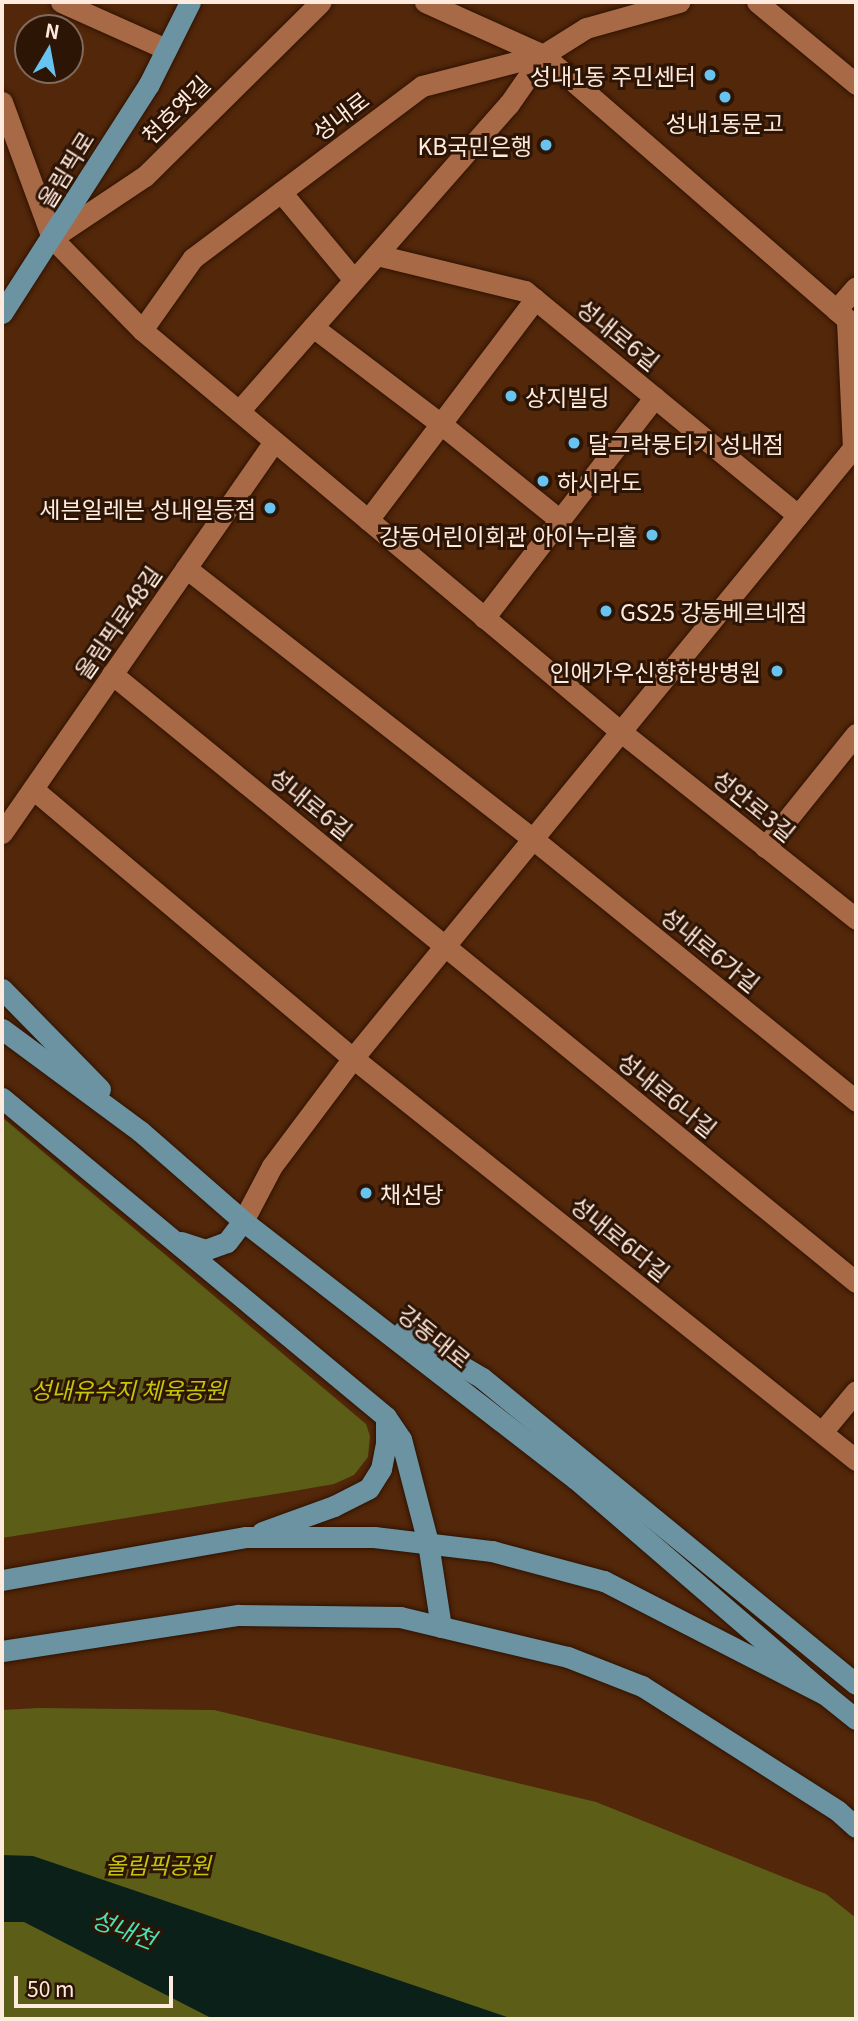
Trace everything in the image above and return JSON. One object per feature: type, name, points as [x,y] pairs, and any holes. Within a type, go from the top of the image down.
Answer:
[{"type":"main road","name":"올림픽로","points":[[2,313],[149,84],[190,2]]},
{"type":"main road","points":[[2,989],[140,1131]]},
{"type":"main road","name":"강동대로","points":[[2,1029],[140,1131],[243,1221],[336,1290],[499,1422],[576,1479],[856,1719]]},
{"type":"main road","points":[[2,1098],[386,1417],[401,1438],[428,1543],[440,1627]]},
{"type":"main road","points":[[172,1239],[205,1251],[227,1241],[243,1221]]},
{"type":"main road","points":[[336,1290],[482,1378],[856,1684]]},
{"type":"main road","points":[[247,1537],[334,1506],[369,1488],[381,1469],[386,1444],[386,1417]]},
{"type":"main road","name":"강동대로","points":[[2,1580],[247,1537],[374,1537],[492,1551],[604,1581],[826,1695]]},
{"type":"main road","points":[[2,1651],[238,1615],[401,1618],[568,1657],[642,1686],[838,1811],[856,1826]]},
{"type":"street","points":[[61,2],[166,49]]},
{"type":"street","name":"천호옛길","points":[[52,238],[145,176],[321,2]]},
{"type":"street","points":[[425,2],[543,55],[846,318]]},
{"type":"street","points":[[239,411],[509,104],[543,55],[586,28],[679,2]]},
{"type":"street","points":[[757,2],[856,84]]},
{"type":"street","name":"성내로","points":[[281,192],[422,86],[543,55]]},
{"type":"street","points":[[2,102],[52,238],[142,330],[621,732]]},
{"type":"street","points":[[142,330],[193,258],[281,192],[354,280]]},
{"type":"street","name":"성내로6길","points":[[377,256],[525,291],[798,515]]},
{"type":"street","points":[[243,1221],[272,1167],[353,1058],[854,448],[846,318],[856,286]]},
{"type":"street","points":[[368,520],[535,299]]},
{"type":"street","points":[[313,327],[441,424],[559,520]]},
{"type":"street","points":[[484,618],[655,397]]},
{"type":"street","name":"올림픽로48길","points":[[2,833],[274,442]]},
{"type":"street","points":[[187,568],[533,839]]},
{"type":"street","name":"성내로6길","points":[[112,674],[446,946]]},
{"type":"street","name":"성안로3길","points":[[621,732],[856,919]]},
{"type":"street","points":[[765,847],[856,734]]},
{"type":"street","points":[[33,789],[353,1058]]},
{"type":"street","name":"성내로6가길","points":[[533,839],[856,1101]]},
{"type":"street","name":"성내로6나길","points":[[446,946],[856,1282]]},
{"type":"street","name":"성내로6다길","points":[[353,1058],[856,1460]]},
{"type":"street","points":[[822,1433],[856,1391]]},
{"type":"green space","name":"성내유수지 체육공원","points":[[2,1117],[366,1424],[370,1436],[368,1457],[354,1475],[334,1484],[2,1538]]},
{"type":"green space","name":"올림픽공원","points":[[2,1710],[214,1710],[596,1802],[826,1894],[856,1918],[856,2019],[2,2019]]},
{"type":"water","name":"성내천","points":[[2,1855],[33,1856],[513,2019],[213,2019],[24,1922],[2,1922]]},
{"type":"place","name":"성내1동 주민센터","points":[[710,75]]},
{"type":"place","name":"성내1동문고","points":[[725,97]]},
{"type":"place","name":"KB국민은행","points":[[546,145]]},
{"type":"place","name":"상지빌딩","points":[[511,396]]},
{"type":"place","name":"달그락뭉티기 성내점","points":[[574,443]]},
{"type":"place","name":"하시라도","points":[[543,481]]},
{"type":"place","name":"세븐일레븐 성내일등점","points":[[270,508]]},
{"type":"place","name":"강동어린이회관 아이누리홀","points":[[652,535]]},
{"type":"place","name":"GS25 강동베르네점","points":[[606,611]]},
{"type":"place","name":"인애가우신향한방병원","points":[[777,671]]},
{"type":"place","name":"채선당","points":[[366,1193]]}]
